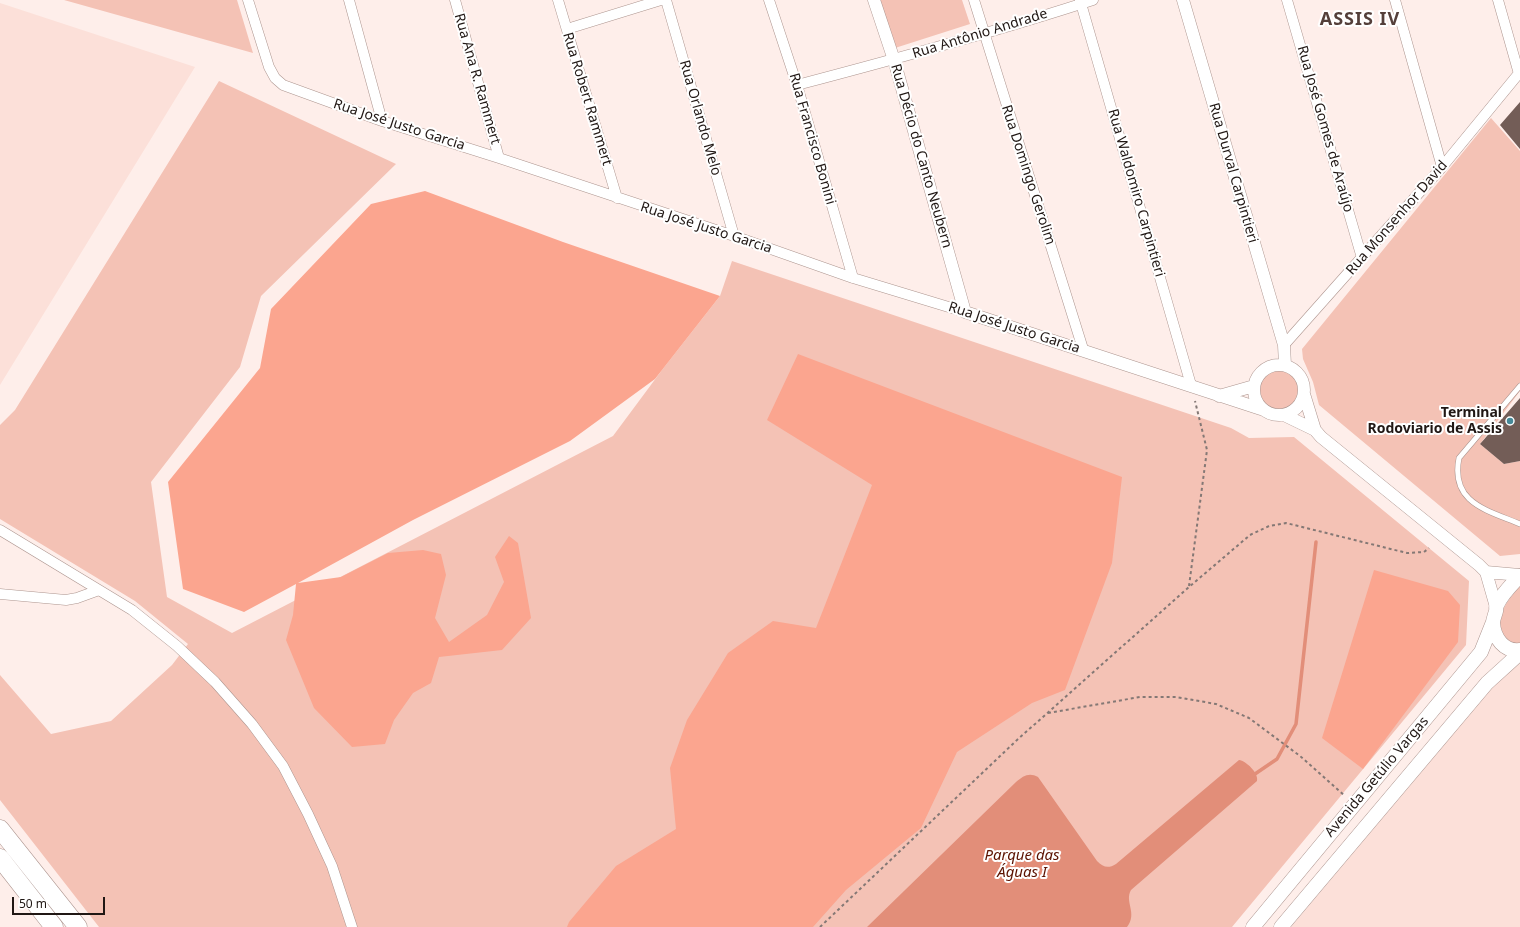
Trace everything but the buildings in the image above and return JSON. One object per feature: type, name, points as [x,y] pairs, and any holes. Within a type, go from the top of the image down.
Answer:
[{"type":"highway","points":[[0,829],[78,927]]},
{"type":"highway","points":[[0,858],[54,927]]},
{"type":"main road","name":"Avenida Getúlio Vargas","points":[[1253,927],[1481,652],[1493,622],[1496,607],[1505,591],[1520,576]]},
{"type":"main road","points":[[1493,622],[1495,634],[1499,641],[1507,648],[1520,650]]},
{"type":"main road","name":"Avenida Getúlio Vargas","points":[[1282,927],[1487,683],[1520,653]]},
{"type":"street","name":"Rua José Justo Garcia","points":[[248,0],[269,67],[274,78],[283,85],[382,121],[734,236],[853,278],[1083,349],[1261,409]]},
{"type":"street","points":[[349,0],[382,121]]},
{"type":"street","name":"Rua Ana R. Rammert","points":[[455,0],[499,158]]},
{"type":"street","name":"Rua Robert Rammert","points":[[558,0],[617,198]]},
{"type":"street","points":[[567,29],[661,0]]},
{"type":"street","name":"Rua Orlando Melo","points":[[666,0],[734,236]]},
{"type":"street","name":"Rua Francisco Bonini","points":[[769,0],[796,85],[853,278]]},
{"type":"street","name":"Rua Décio do Canto Neubern","points":[[874,0],[894,60],[964,312]]},
{"type":"street","name":"Rua Domingo Gerolim","points":[[974,0],[1083,349]]},
{"type":"street","name":"Rua Antônio Andrade","points":[[796,85],[894,60],[984,34],[1081,2],[1093,0]]},
{"type":"street","name":"Rua Durval Carpintieri","points":[[1183,0],[1284,345]]},
{"type":"street","name":"Rua José Gomes de Araújo","points":[[1287,0],[1362,258]]},
{"type":"street","points":[[1395,0],[1442,167]]},
{"type":"street","points":[[1498,0],[1520,74]]},
{"type":"street","name":"Rua Waldomiro Carpintieri","points":[[1081,2],[1191,385]]},
{"type":"street","name":"Rua Monsenhor David","points":[[1284,345],[1442,167],[1520,74]]},
{"type":"street","points":[[1284,345],[1285,365]]},
{"type":"street","points":[[1304,394],[1302,402],[1292,413],[1276,416],[1261,409],[1255,398],[1254,386],[1256,378],[1265,369],[1277,365],[1285,365],[1293,368],[1302,380],[1304,394],[1315,430]]},
{"type":"street","points":[[1219,396],[1254,386]]},
{"type":"street","points":[[1284,415],[1315,430],[1321,437],[1473,560],[1486,572],[1496,607]]},
{"type":"street","points":[[0,530],[132,610],[177,646],[215,682],[252,724],[283,766],[308,814],[332,866],[352,927]]},
{"type":"street","points":[[1486,572],[1520,576]]},
{"type":"street","points":[[0,594],[66,600],[99,590]]},
{"type":"lane","points":[[1520,386],[1459,458],[1457,468],[1458,480],[1466,496],[1476,505],[1520,524]]},
{"type":"path","points":[[1189,587],[1207,450],[1191,385]]},
{"type":"path","points":[[820,927],[1047,713],[1250,535],[1269,526],[1286,523],[1407,553],[1424,552],[1429,548]]},
{"type":"path","points":[[1047,713],[1140,697],[1176,697],[1216,704],[1249,718],[1280,740],[1355,805]]},
{"type":"shaded area","points":[[64,0],[237,0],[253,53]]},
{"type":"shaded area","points":[[880,0],[962,0],[970,24],[895,48]]},
{"type":"shaded area","points":[[0,3],[195,67],[0,385]]},
{"type":"shaded area","points":[[219,81],[396,164],[261,296],[240,367],[151,482],[167,597],[232,633],[613,436],[720,296],[732,261],[1231,428],[1249,438],[1294,437],[1469,581],[1466,645],[1232,927],[99,927],[0,800],[0,675],[51,734],[111,721],[172,665],[188,644],[135,601],[0,519],[0,425],[15,410]]},
{"type":"shaded area","points":[[1491,118],[1520,151],[1520,391],[1480,444],[1504,464],[1520,461],[1520,554],[1500,556],[1319,405],[1313,382],[1303,359],[1302,349]]},
{"type":"shaded area","points":[[425,191],[563,242],[720,296],[655,379],[570,441],[413,520],[298,583],[341,577],[388,553],[423,550],[441,554],[446,575],[435,618],[449,642],[487,615],[504,582],[495,557],[509,536],[518,543],[531,618],[502,650],[439,657],[431,683],[413,693],[394,720],[385,744],[352,747],[314,708],[286,640],[293,615],[296,584],[244,612],[183,589],[168,482],[260,368],[271,309],[371,204]]},
{"type":"shaded area","points":[[798,354],[1122,477],[1112,563],[1065,690],[1032,703],[957,752],[921,828],[846,890],[813,927],[567,927],[569,922],[616,866],[676,829],[670,768],[687,720],[728,653],[773,621],[816,628],[872,485],[767,420]]},
{"type":"shaded area","points":[[1272,371],[1288,371],[1300,383],[1300,399],[1288,410],[1272,410],[1260,398],[1260,382]]},
{"type":"shaded area","points":[[1374,570],[1448,591],[1460,605],[1458,642],[1363,769],[1322,738]]},
{"type":"shaded area","points":[[1520,585],[1520,644],[1518,645],[1505,640],[1499,625],[1501,614]]},
{"type":"shaded area","points":[[1520,664],[1520,927],[1291,927],[1504,673]]},
{"type":"water","name":"Parque das Águas I","points":[[1239,760],[1254,771],[1257,781],[1131,890],[1129,899],[1131,917],[1127,927],[867,927],[1016,782],[1024,776],[1032,775],[1038,777],[1097,861],[1101,865],[1108,867],[1116,864]]},
{"type":"waterway","points":[[1252,776],[1277,759],[1296,724],[1316,542]]},
{"type":"place","name":"Terminal Rodoviario de Assis","points":[[1510,421]]},
{"type":"district","name":"ASSIS IV","points":[[1360,20]]}]
